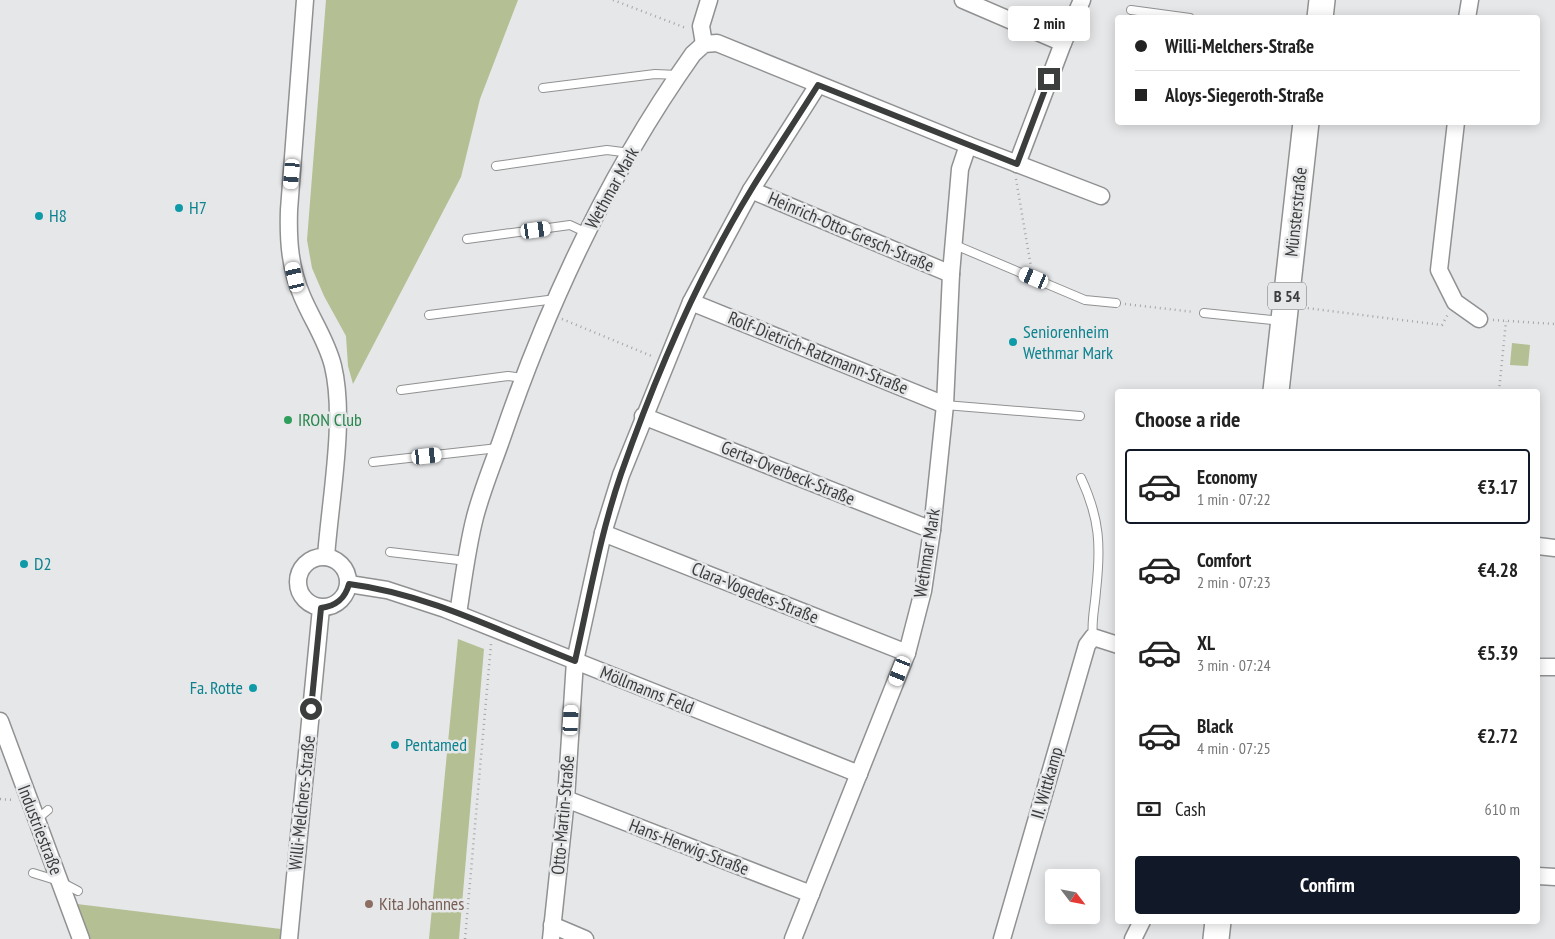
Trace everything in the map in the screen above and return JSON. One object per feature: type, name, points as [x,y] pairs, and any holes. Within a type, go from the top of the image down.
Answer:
[{"type":"main road","points":[[1320,15],[1322,0]]},
{"type":"main road","name":"Münsterstraße","points":[[1276,389],[1306,125]]},
{"type":"main road","points":[[1216,939],[1218,924]]},
{"type":"street","points":[[305,0],[288,210],[288,242],[295,277],[328,350],[336,382],[338,402],[337,439],[326,557]]},
{"type":"street","points":[[709,0],[704,12],[703,38],[968,145],[1101,196]]},
{"type":"street","points":[[963,0],[1063,43]]},
{"type":"street","points":[[1017,164],[1063,43],[1082,0]]},
{"type":"street","points":[[1468,15],[1470,0]]},
{"type":"street","name":"Wethmar Mark","points":[[458,614],[475,518],[523,378],[552,306],[587,233],[630,153],[703,38]]},
{"type":"street","name":"Otto-Martin-Straße","points":[[552,932],[566,799],[575,661],[603,533],[621,475],[643,416],[691,302],[751,190],[818,85]]},
{"type":"street","points":[[1456,125],[1440,270],[1455,302],[1479,319]]},
{"type":"street","name":"Wethmar Mark","points":[[793,939],[907,653],[924,591],[945,405],[951,274],[955,245],[960,169],[968,145]]},
{"type":"street","name":"Heinrich-Otto-Gresch-Straße","points":[[751,190],[951,274]]},
{"type":"street","name":"Rolf-Dietrich-Ratzmann-Straße","points":[[691,302],[945,405]]},
{"type":"street","name":"Gerta-Overbeck-Straße","points":[[643,416],[932,530]]},
{"type":"street","name":"Clara-Vogedes-Straße","points":[[603,533],[907,653]]},
{"type":"street","points":[[1540,546],[1555,548]]},
{"type":"street","points":[[326,557],[340,563],[345,569],[349,584],[342,599],[329,607],[321,608],[306,602],[301,596],[297,580],[304,565],[310,560],[326,557]]},
{"type":"street","name":"Möllmanns Feld","points":[[349,584],[387,590],[458,614],[859,774]]},
{"type":"street","name":"Willi-Melchers-Straße","points":[[289,939],[321,608]]},
{"type":"street","points":[[1097,638],[1115,644]]},
{"type":"street","name":"II. Wittkamp","points":[[1002,939],[1087,645],[1097,638]]},
{"type":"street","points":[[1540,667],[1555,667]]},
{"type":"street","name":"Industriestraße","points":[[0,721],[42,815],[59,881],[81,939]]},
{"type":"street","name":"Hans-Herwig-Straße","points":[[566,799],[811,894]]},
{"type":"street","points":[[1540,876],[1555,877]]},
{"type":"street","points":[[1133,939],[1140,924]]},
{"type":"street","points":[[552,932],[585,939]]},
{"type":"lane","points":[[1131,10],[1168,15]]},
{"type":"lane","points":[[543,88],[655,74],[678,75]]},
{"type":"lane","points":[[496,166],[607,150],[630,153]]},
{"type":"lane","points":[[467,240],[570,226],[587,233]]},
{"type":"lane","points":[[955,245],[1085,300],[1116,303]]},
{"type":"lane","points":[[429,315],[552,306]]},
{"type":"lane","points":[[1204,312],[1284,322]]},
{"type":"lane","points":[[401,390],[508,376],[523,378]]},
{"type":"lane","points":[[945,405],[1080,416]]},
{"type":"lane","points":[[373,462],[498,448]]},
{"type":"lane","points":[[1080,478],[1093,505],[1097,525],[1099,562],[1091,625],[1097,638]]},
{"type":"lane","points":[[390,552],[467,560]]},
{"type":"lane","points":[[33,873],[59,881],[78,891]]},
{"type":"path","points":[[613,0],[703,38]]},
{"type":"path","points":[[1017,164],[1015,175],[1034,278]]},
{"type":"path","points":[[1287,295],[1301,297],[1306,308],[1442,325],[1455,302]]},
{"type":"path","points":[[1116,303],[1204,312]]},
{"type":"path","points":[[552,306],[666,361]]},
{"type":"path","points":[[1479,319],[1555,324]]},
{"type":"path","points":[[1499,389],[1506,321]]},
{"type":"path","points":[[465,939],[493,628]]},
{"type":"green space","points":[[326,0],[518,0],[480,99],[461,177],[353,384],[348,366],[346,336],[324,296],[312,268],[307,240]]},
{"type":"green space","points":[[1512,343],[1530,345],[1528,366],[1510,365]]},
{"type":"green space","points":[[458,639],[484,649],[459,939],[429,939]]},
{"type":"green space","points":[[77,904],[281,929],[280,939],[90,939]]},
{"type":"place","name":"H7","points":[[179,208]]},
{"type":"place","name":"H8","points":[[39,216]]},
{"type":"place","name":"Seniorenheim Wethmar Mark","points":[[1013,342]]},
{"type":"place","name":"IRON Club","points":[[288,420]]},
{"type":"place","name":"D2","points":[[24,564]]},
{"type":"place","name":"Fa. Rotte","points":[[253,688]]},
{"type":"place","name":"Pentamed","points":[[395,745]]},
{"type":"place","name":"Kita Johannes","points":[[369,904]]},
{"type":"route","points":[[311,709],[321,608],[329,607],[342,599],[347,592],[349,584],[387,590],[415,598],[575,661],[603,533],[621,475],[666,361],[691,302],[738,212],[818,85],[1017,164],[1049,79]]}]
